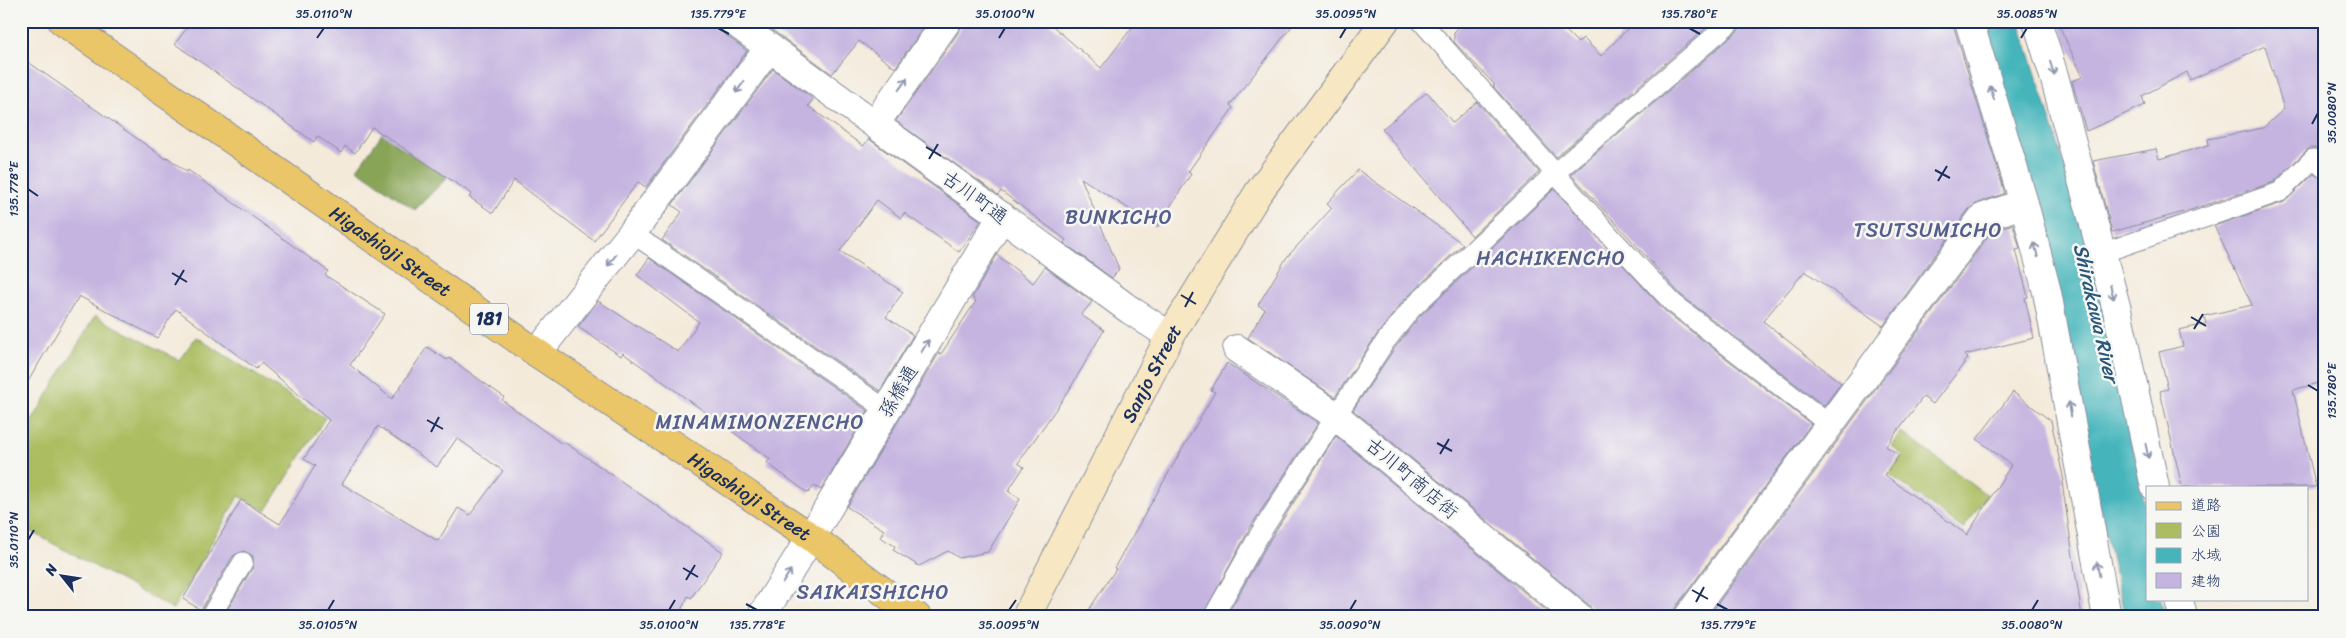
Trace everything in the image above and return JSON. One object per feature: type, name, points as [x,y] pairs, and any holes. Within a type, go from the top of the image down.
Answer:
[{"type":"main road","name":"Higashioji Street","points":[[62,21],[537,353],[811,538],[917,617]]},
{"type":"main road","name":"Sanjo Street","points":[[1026,617],[1170,336],[1258,193],[1385,21]]},
{"type":"street","points":[[875,124],[947,21]]},
{"type":"street","points":[[1969,21],[2024,203],[2057,338],[2107,617]]},
{"type":"street","points":[[2037,21],[2054,76],[2117,310],[2154,486]]},
{"type":"street","name":"古川町通","points":[[741,24],[769,48],[1130,310],[1170,336]]},
{"type":"street","points":[[537,353],[632,233],[769,48]]},
{"type":"street","points":[[1688,617],[1982,218],[2024,203]]},
{"type":"street","name":"孫橋通","points":[[761,617],[888,410],[1002,216]]},
{"type":"street","name":"古川町商店街","points":[[1237,350],[1336,416],[1579,617]]},
{"type":"street","points":[[2179,600],[2183,617]]},
{"type":"lane","points":[[1421,21],[1673,303],[1830,425]]},
{"type":"lane","points":[[1213,617],[1261,532],[1385,342],[1412,308],[1555,173],[1732,21]]},
{"type":"lane","points":[[2102,253],[2280,192],[2313,159],[2325,169]]},
{"type":"lane","points":[[632,233],[888,410]]},
{"type":"lane","points":[[210,617],[243,562]]},
{"type":"green space","points":[[436,57],[409,119],[394,143],[447,178],[415,210],[357,169]]},
{"type":"green space","points":[[95,316],[179,360],[196,337],[325,418],[266,511],[239,496],[173,609],[21,526],[21,439]]},
{"type":"green space","points":[[1901,432],[1987,495],[1963,529],[1889,474],[1903,455],[1891,446]]},
{"type":"water","name":"Shirakawa River","points":[[1982,21],[2019,21],[2066,169],[2097,280],[2123,395],[2146,511],[2146,600],[2161,600],[2164,617],[2125,617],[2094,481],[2037,208],[2012,113]]},
{"type":"building","points":[[192,21],[718,21],[719,28],[723,33],[747,51],[646,187],[638,182],[594,241],[514,180],[493,213],[469,197],[472,194],[372,127],[355,153],[345,146],[341,153],[317,136],[314,142],[175,44]]},
{"type":"building","points":[[760,21],[928,21],[895,68],[859,41],[832,74]]},
{"type":"building","points":[[962,21],[1047,21],[1101,68],[1137,21],[1296,21],[1230,105],[1233,108],[1188,172],[1191,174],[1157,227],[1081,178],[1119,269],[1112,278],[1064,243],[1066,240],[1001,191],[998,195],[896,121],[960,30]]},
{"type":"building","points":[[1465,21],[1556,21],[1578,43],[1583,38],[1601,56],[1635,21],[1714,21],[1556,157],[1493,86],[1495,85],[1454,42],[1454,32]]},
{"type":"building","points":[[1743,21],[1952,21],[2004,190],[2004,194],[1977,203],[1969,209],[1883,326],[1805,271],[1763,321],[1841,383],[1824,406],[1681,295],[1571,174],[1739,30]]},
{"type":"building","points":[[2057,21],[2325,21],[2325,154],[2316,148],[2309,148],[2274,182],[2191,210],[2112,232],[2093,161],[2156,149],[2159,159],[2209,145],[2208,139],[2263,128],[2284,109],[2265,46],[2190,80],[2187,72],[2142,96],[2145,105],[2086,131],[2072,81],[2083,77]]},
{"type":"building","points":[[21,57],[166,159],[167,157],[187,172],[188,170],[328,271],[325,275],[385,314],[350,365],[392,399],[427,347],[447,360],[449,358],[504,397],[502,400],[562,444],[564,442],[723,552],[691,598],[688,596],[678,617],[223,617],[253,567],[253,556],[244,551],[233,556],[201,610],[183,599],[241,500],[280,524],[315,466],[304,459],[329,420],[261,363],[256,369],[176,309],[157,338],[79,296],[21,393]],"holes":[[[378,426],[437,467],[457,438],[503,471],[470,515],[458,508],[438,541],[342,484]]]},
{"type":"building","points":[[773,69],[813,99],[808,106],[863,146],[869,139],[981,221],[959,252],[904,213],[901,218],[877,200],[840,251],[903,292],[886,317],[913,335],[880,391],[662,240],[682,212],[672,205]]},
{"type":"building","points":[[1427,92],[1453,123],[1477,102],[1539,172],[1472,236],[1382,129]]},
{"type":"building","points":[[1358,170],[1463,244],[1403,301],[1376,336],[1335,397],[1248,338],[1265,309],[1258,305],[1287,257],[1332,208],[1327,203]]},
{"type":"building","points":[[2314,174],[2325,180],[2325,381],[2293,390],[2316,487],[2182,486],[2160,391],[2168,389],[2159,352],[2183,346],[2179,330],[2206,324],[2204,316],[2252,305],[2214,226],[2284,202]]},
{"type":"building","points":[[1554,189],[1665,311],[1811,424],[1675,608],[1673,617],[1594,617],[1589,605],[1353,410],[1394,349],[1420,316],[1482,258],[1485,260],[1488,256],[1486,254]]},
{"type":"building","points":[[2013,224],[2020,249],[2016,250],[2028,297],[2025,298],[2034,338],[1964,355],[1968,358],[1933,404],[1923,397],[1886,446],[1899,455],[1885,475],[1967,535],[2011,465],[1977,439],[2013,392],[2051,421],[2064,481],[2062,482],[2082,617],[1708,617],[1992,231]]},
{"type":"building","points":[[997,255],[1033,283],[1045,267],[1092,302],[1081,315],[1104,330],[1068,392],[1018,463],[1024,467],[1008,491],[1020,499],[988,552],[959,558],[948,551],[919,566],[893,550],[895,546],[880,537],[884,530],[847,507],[939,353],[941,354],[976,301],[972,298]]},
{"type":"building","points":[[649,258],[868,411],[821,490],[814,486],[808,493],[767,463],[770,459],[726,427],[623,353],[621,356],[578,327],[598,301],[678,352],[699,322],[637,275]]},
{"type":"building","points":[[1227,363],[1318,423],[1251,526],[1202,617],[1084,617],[1116,569],[1114,568],[1215,392],[1211,390]]},
{"type":"building","points":[[1336,436],[1554,617],[1226,617],[1271,538]]},
{"type":"district","name":"BUNKICHO","points":[[1119,217]]},
{"type":"district","name":"TSUTSUMICHO","points":[[1928,230]]},
{"type":"district","name":"HACHIKENCHO","points":[[1551,258]]},
{"type":"district","name":"MINAMIMONZENCHO","points":[[760,422]]},
{"type":"district","name":"SAIKAISHICHO","points":[[873,592]]}]
